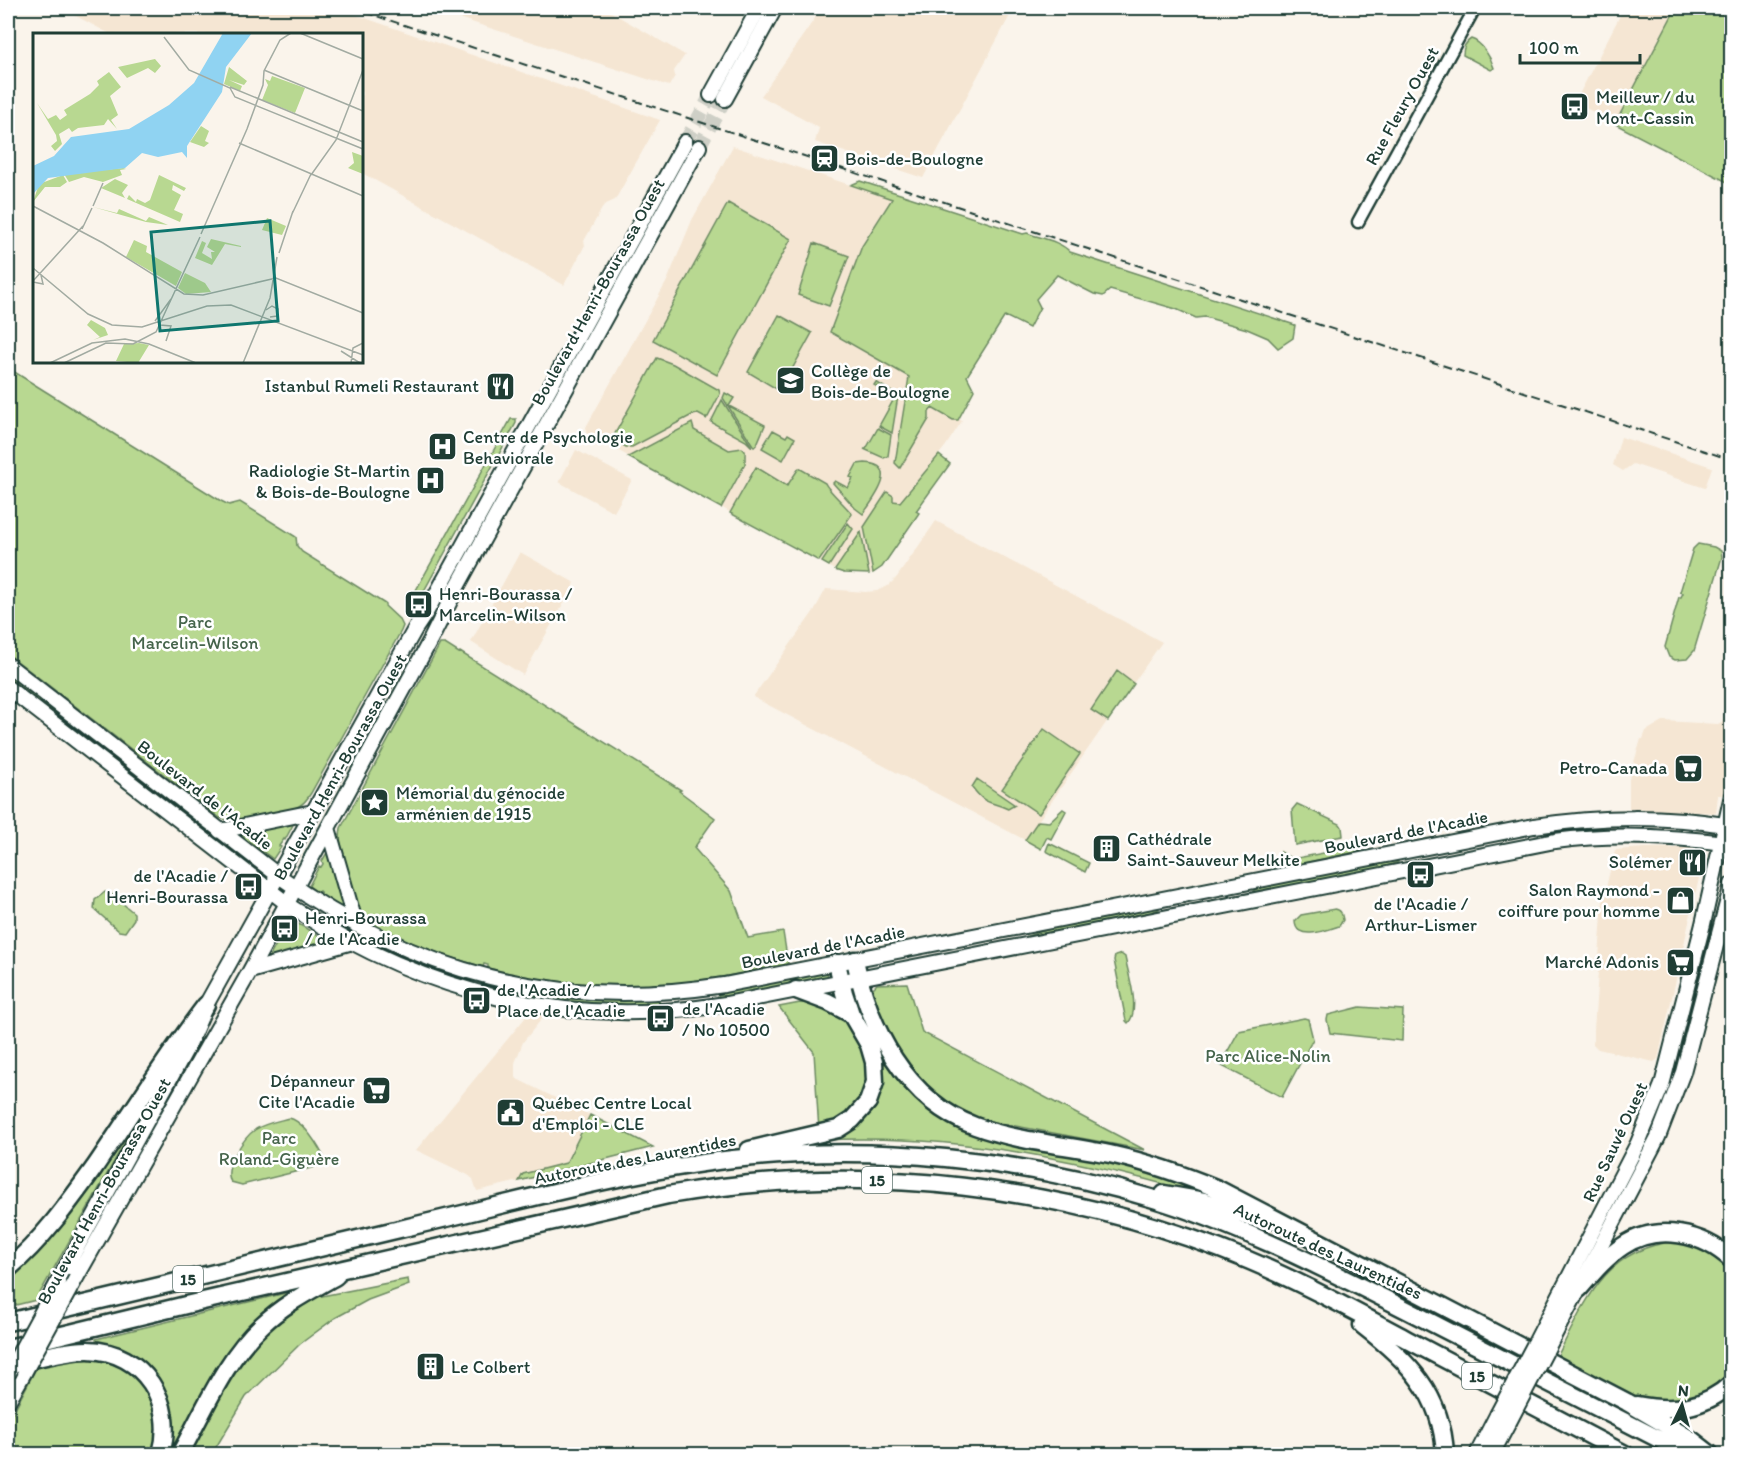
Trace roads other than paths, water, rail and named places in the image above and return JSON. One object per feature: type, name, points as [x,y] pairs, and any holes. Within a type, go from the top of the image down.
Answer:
[{"type":"highway","points":[[855,960],[858,978],[876,1023],[897,1062],[920,1091],[945,1112],[968,1124],[993,1132],[1121,1156],[1165,1169],[1225,1192],[1627,1402],[1692,1440],[1710,1455]]},
{"type":"highway","points":[[658,1171],[830,1132],[852,1120],[868,1102],[876,1075],[871,1050],[851,1014],[837,963]]},
{"type":"highway","points":[[796,990],[851,1014]]},
{"type":"highway","points":[[8,1269],[40,1238],[75,1194],[179,1040],[206,1005]]},
{"type":"highway","name":"Autoroute des Laurentides","points":[[8,1322],[658,1171],[757,1157],[877,1154],[965,1160],[1057,1175],[1156,1200],[1221,1222],[1278,1246],[1467,1340],[1688,1455]]},
{"type":"highway","points":[[1057,1175],[1204,1201],[1304,1235]]},
{"type":"highway","name":"15","points":[[8,1348],[621,1205],[687,1192],[767,1183],[873,1180],[987,1189],[1094,1209],[1219,1249],[1272,1270],[1328,1298],[1625,1455]]},
{"type":"highway","points":[[1579,1289],[1617,1250],[1628,1242],[1652,1235],[1676,1234],[1693,1237],[1713,1246],[1731,1260]]},
{"type":"highway","points":[[180,1455],[223,1376],[253,1333],[291,1302],[352,1267]]},
{"type":"highway","points":[[1328,1298],[1391,1347],[1417,1376],[1436,1410],[1442,1430],[1445,1455]]},
{"type":"highway","points":[[8,1365],[86,1350],[109,1353],[127,1361],[149,1380],[161,1402],[166,1428],[161,1455]]},
{"type":"highway","points":[[1627,1402],[1656,1408],[1683,1408],[1707,1401],[1731,1383]]},
{"type":"main road","points":[[759,8],[718,97],[776,8]]},
{"type":"main road","name":"Boulevard Henri-Bourassa Ouest","points":[[8,1374],[189,1044],[206,1005],[313,812],[692,144],[328,828],[8,1401]]},
{"type":"main road","name":"Boulevard de l'Acadie","points":[[8,665],[279,876],[356,926],[432,960],[509,981],[548,988],[592,992],[672,992],[724,985],[1534,826],[1594,818],[1632,817],[1681,819],[1728,825]]},
{"type":"main road","name":"Boulevard de l'Acadie","points":[[8,688],[286,903],[349,943],[431,979],[520,1003],[591,1011],[674,1010],[726,1004],[1536,844],[1627,835],[1666,836],[1726,843]]},
{"type":"main road","name":"Rue Sauvé Ouest","points":[[1503,1418],[1540,1348],[1638,1143],[1662,1085],[1726,843],[1731,795]]},
{"type":"main road","points":[[220,831],[313,812]]},
{"type":"main road","points":[[328,828],[356,926]]},
{"type":"main road","name":"Rue Sauvé Ouest","points":[[1540,1348],[1579,1289],[1649,1155],[1683,1072],[1731,884]]},
{"type":"main road","points":[[250,971],[349,943]]},
{"type":"main road","points":[[672,992],[674,1010]]},
{"type":"main road","points":[[1477,1455],[1503,1418]]},
{"type":"main road","points":[[1492,1455],[1503,1418]]},
{"type":"street","name":"Rue Fleury Ouest","points":[[1358,222],[1475,8]]},
{"type":"tunnel","points":[[685,142],[711,95]]},
{"type":"tunnel","points":[[699,147],[725,99]]},
{"type":"railway","points":[[352,8],[1732,460]]},
{"type":"place","name":"Meilleur / du Mont-Cassin","points":[[1575,107]]},
{"type":"place","name":"Bois-de-Boulogne","points":[[824,159]]},
{"type":"place","name":"Collège de Bois-de-Boulogne","points":[[790,381]]},
{"type":"place","name":"Istanbul Rumeli Restaurant","points":[[500,386]]},
{"type":"place","name":"Centre de Psychologie Behaviorale","points":[[442,447]]},
{"type":"place","name":"Radiologie St-Martin & Bois-de-Boulogne","points":[[431,481]]},
{"type":"place","name":"Henri-Bourassa / Marcelin-Wilson","points":[[418,604]]},
{"type":"place","name":"Petro-Canada","points":[[1688,768]]},
{"type":"place","name":"Mémorial du génocide arménien de 1915","points":[[375,803]]},
{"type":"place","name":"Cathédrale Saint-Sauveur Melkite","points":[[1106,849]]},
{"type":"place","name":"Solémer","points":[[1693,862]]},
{"type":"place","name":"de l'Acadie / Arthur-Lismer","points":[[1421,875]]},
{"type":"place","name":"de l'Acadie / Henri-Bourassa","points":[[249,886]]},
{"type":"place","name":"Salon Raymond - coiffure pour homme","points":[[1681,900]]},
{"type":"place","name":"Henri-Bourassa / de l'Acadie","points":[[284,928]]},
{"type":"place","name":"Marché Adonis","points":[[1680,962]]},
{"type":"place","name":"de l'Acadie / Place de l'Acadie","points":[[476,1000]]},
{"type":"place","name":"de l'Acadie / No 10500","points":[[661,1019]]},
{"type":"place","name":"Dépanneur Cite l'Acadie","points":[[376,1091]]},
{"type":"place","name":"Québec Centre Local d'Emploi - CLE","points":[[511,1113]]},
{"type":"place","name":"Le Colbert","points":[[430,1367]]},
{"type":"park label","name":"Parc Marcelin-Wilson","points":[[195,632]]},
{"type":"park label","name":"Parc Alice-Nolin","points":[[1268,1056]]},
{"type":"park label","name":"Parc Roland-Giguère","points":[[279,1148]]}]
